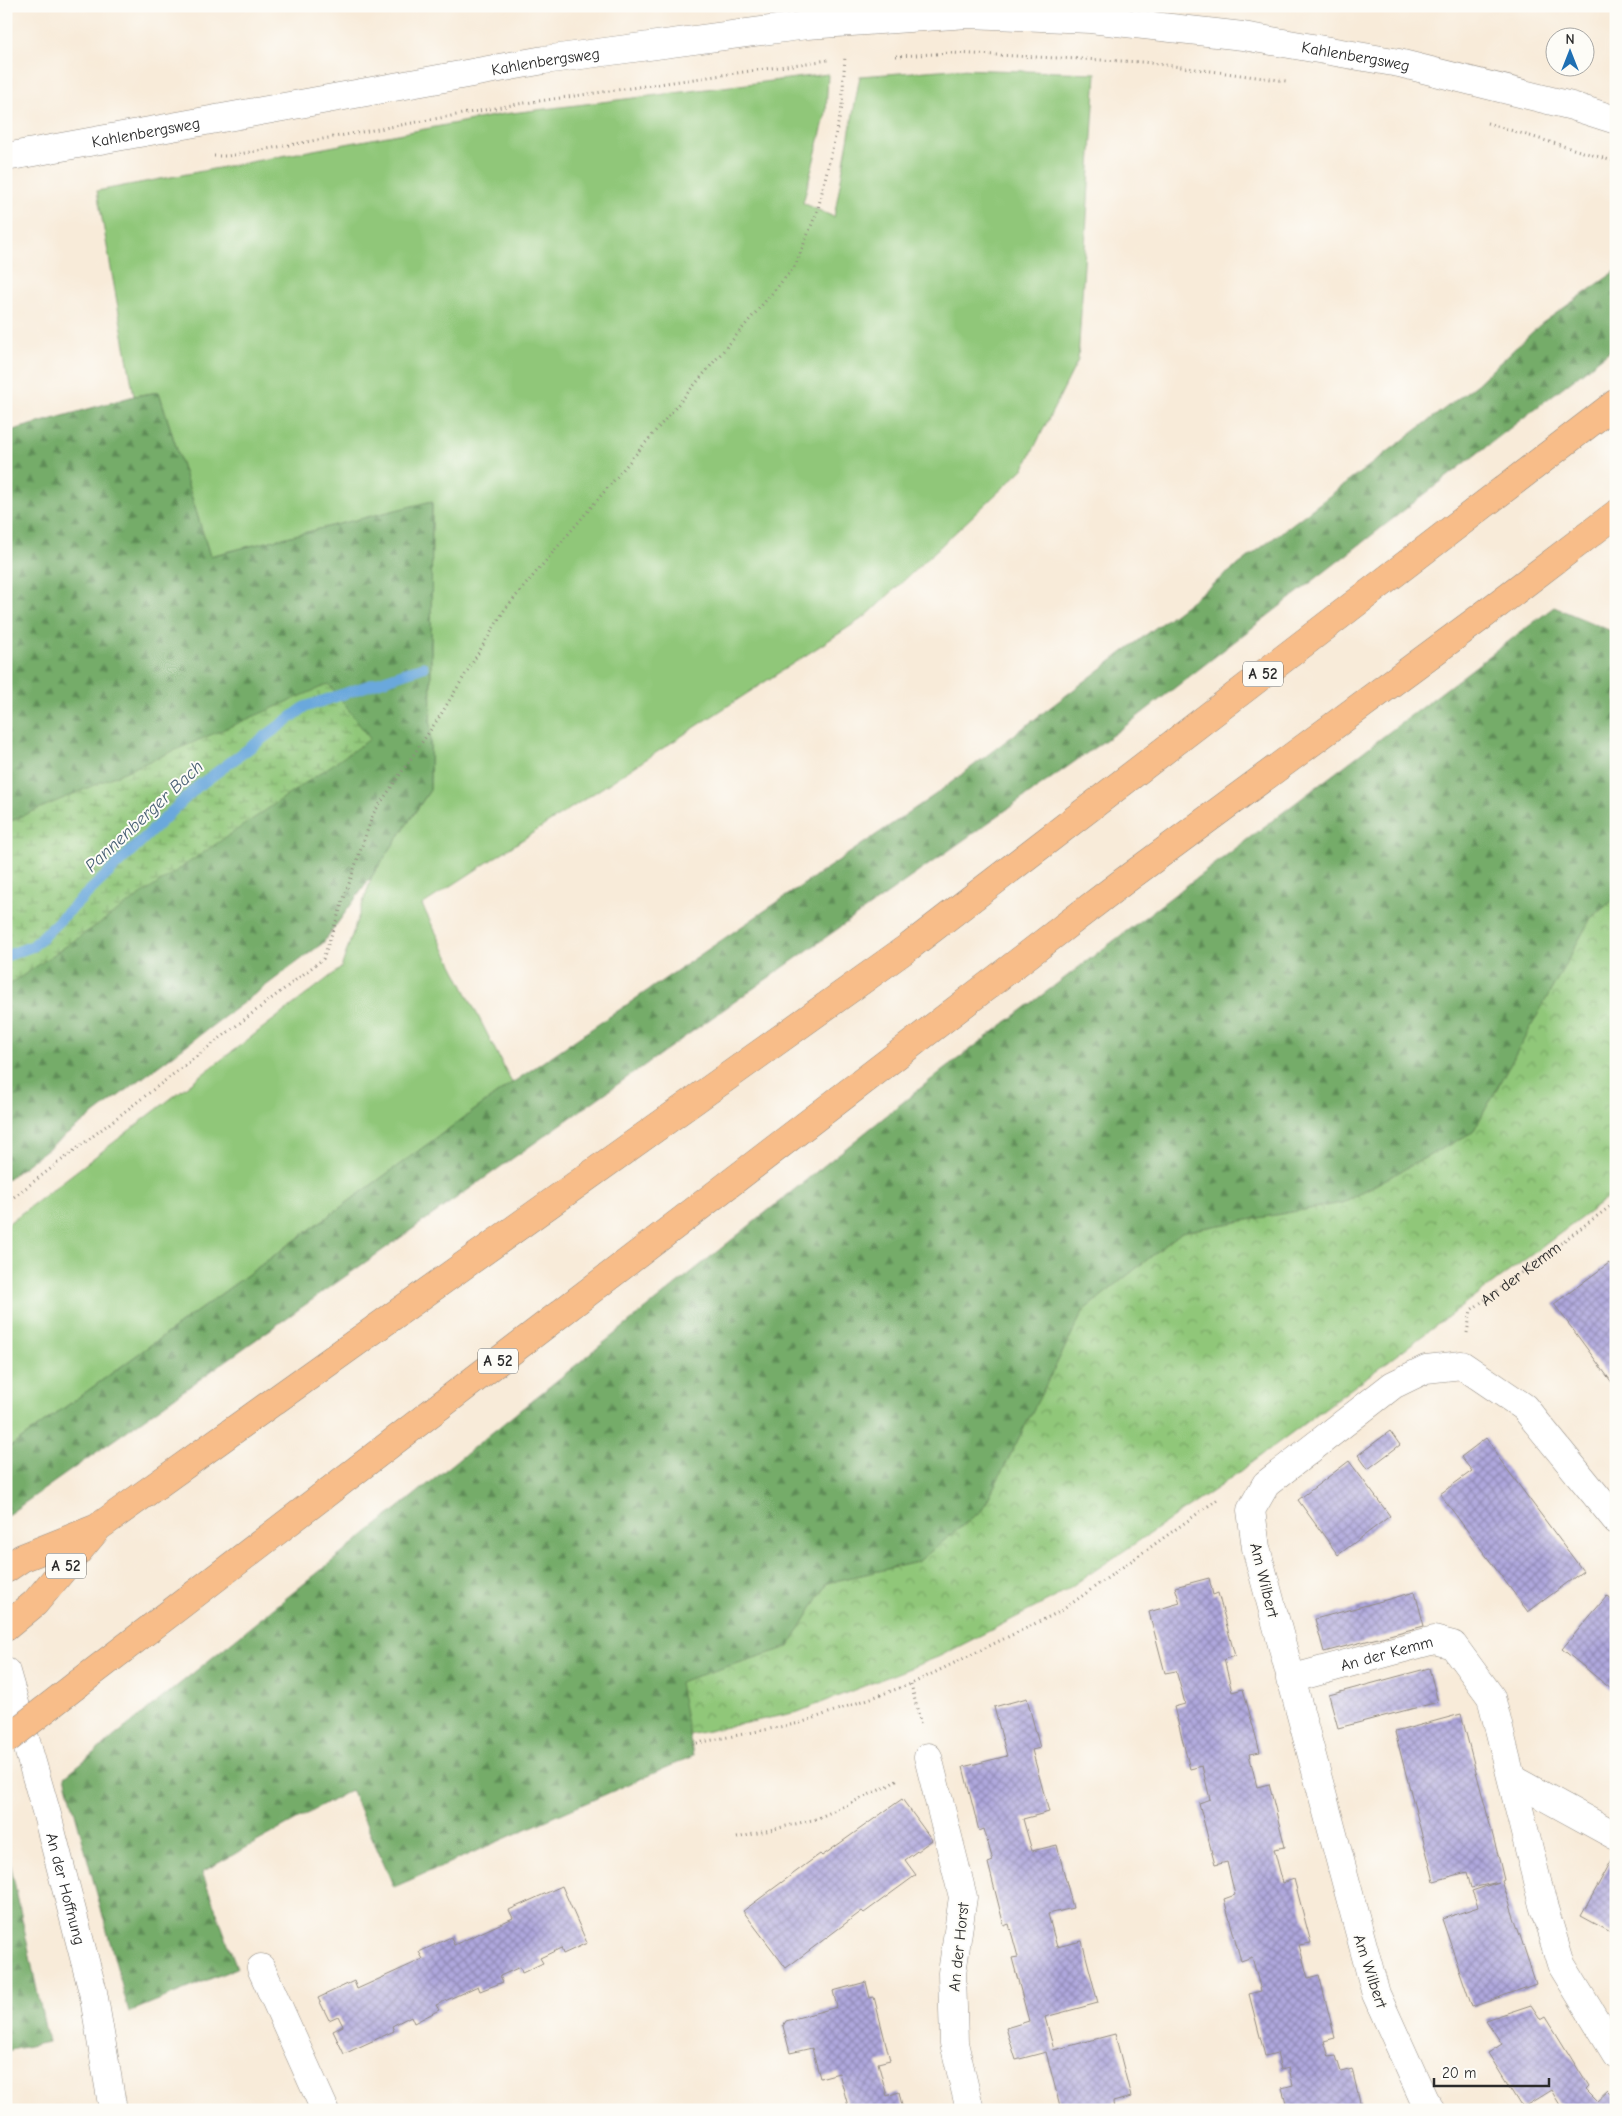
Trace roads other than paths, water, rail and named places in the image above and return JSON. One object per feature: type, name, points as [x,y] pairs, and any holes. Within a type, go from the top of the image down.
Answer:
[{"type":"highway","name":"A 52","points":[[6,1627],[35,1603],[96,1528],[910,946],[1616,403]]},
{"type":"highway","name":"A 52","points":[[6,1740],[1124,881],[1477,620],[1616,514]]},
{"type":"highway","points":[[14,1564],[96,1528]]},
{"type":"street","name":"Kahlenbergsweg","points":[[6,157],[544,60],[807,25],[968,14],[1093,12],[1243,36],[1399,63],[1572,106],[1616,120]]},
{"type":"street","name":"Am Wilbert","points":[[1431,2110],[1424,2100],[1376,1994],[1256,1548],[1251,1510],[1266,1484],[1393,1385],[1426,1369],[1462,1365],[1524,1407],[1616,1520]]},
{"type":"street","name":"An der Kemm","points":[[1290,1679],[1434,1640],[1453,1645],[1491,1696],[1514,1780],[1543,1905],[1561,1964],[1616,2054]]},
{"type":"street","name":"An der Hoffnung","points":[[6,1672],[46,1811],[93,1992],[113,2110]]},
{"type":"street","name":"An der Horst","points":[[928,1757],[963,1897],[952,1973],[954,2043],[970,2110]]},
{"type":"street","points":[[1514,1780],[1616,1836]]},
{"type":"street","points":[[262,1968],[325,2110]]},
{"type":"waterway","name":"Pannenberger Bach","points":[[6,956],[33,946],[197,787],[305,707],[423,667]]}]
